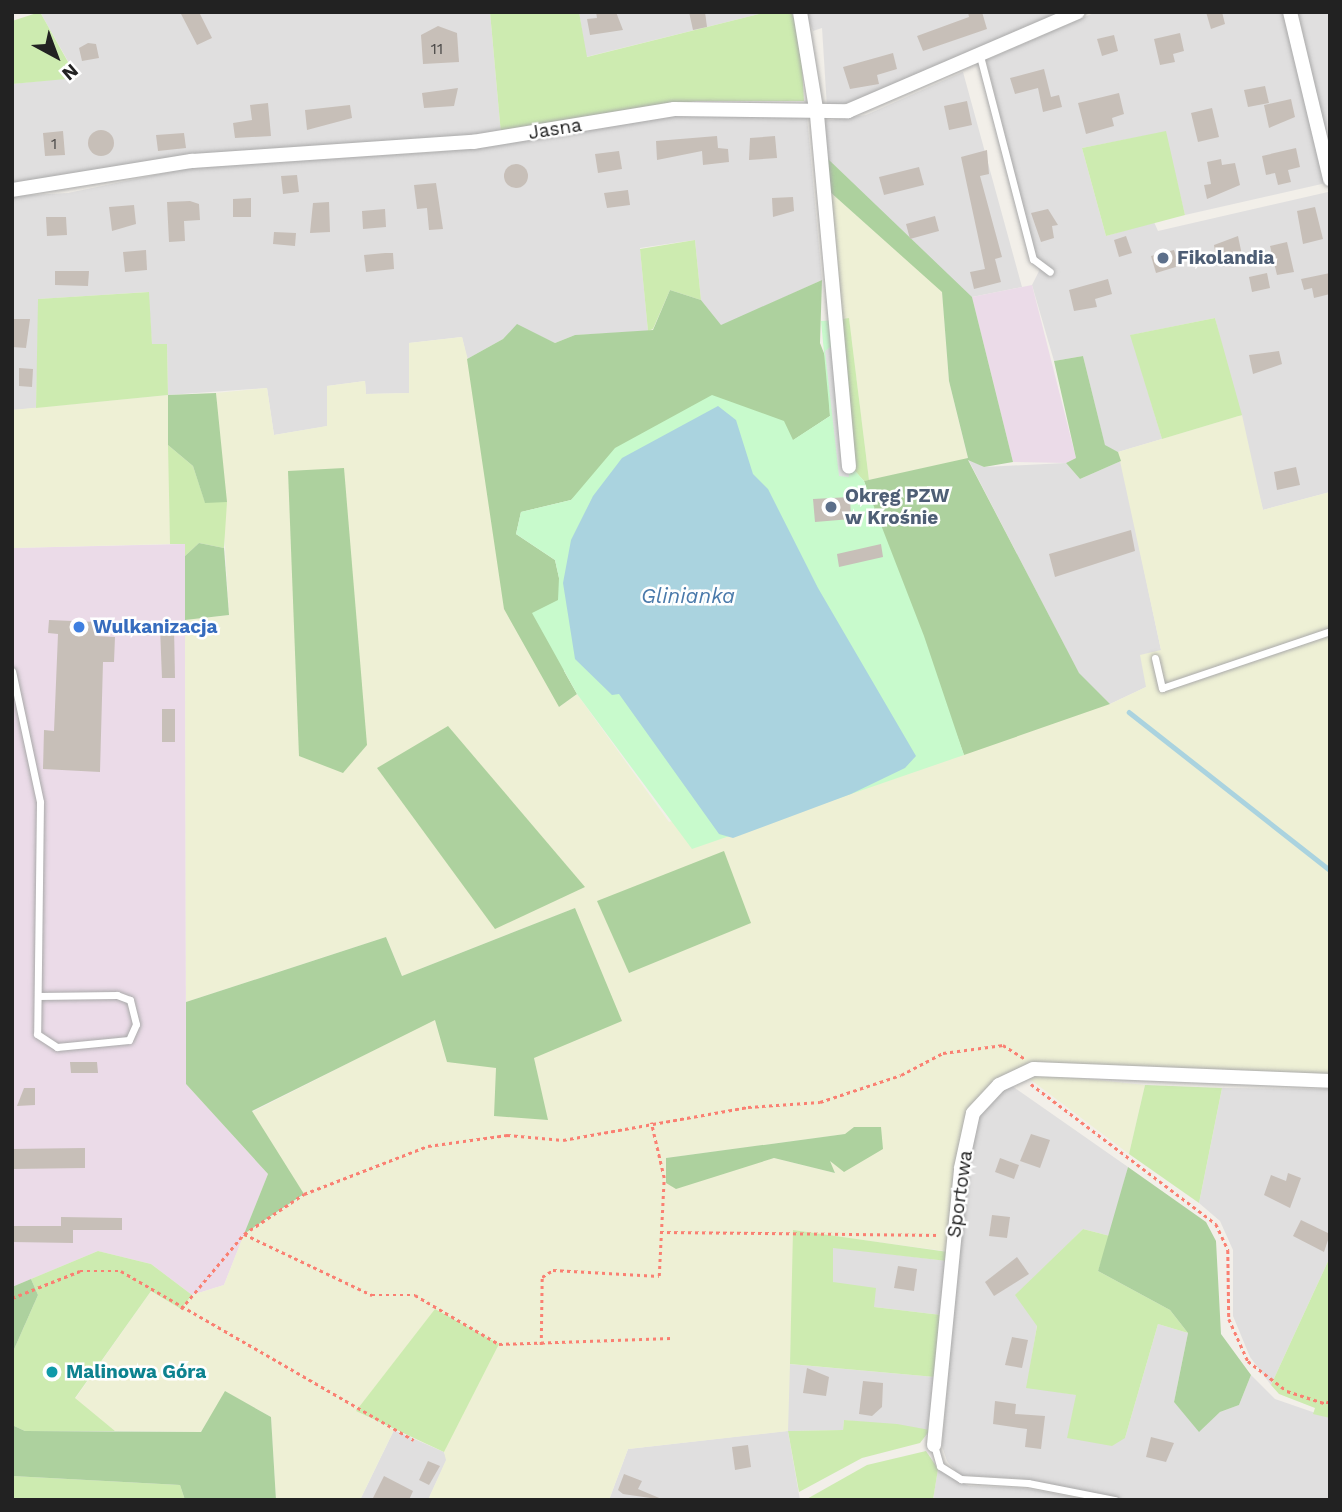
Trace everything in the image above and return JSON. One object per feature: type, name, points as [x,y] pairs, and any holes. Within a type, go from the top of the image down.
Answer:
[{"type":"street","points":[[800,12],[817,115],[849,467]]},
{"type":"street","name":"Jasna","points":[[12,190],[192,161],[473,142],[674,109],[724,106],[817,115],[878,102],[1078,12]]},
{"type":"street","points":[[1290,12],[1330,179]]},
{"type":"street","points":[[1027,1072],[1330,1081]]},
{"type":"street","name":"Sportowa","points":[[934,1445],[954,1230],[973,1113],[999,1085],[1027,1072]]},
{"type":"lane","points":[[980,56],[1033,259],[1050,272]]},
{"type":"lane","points":[[1155,658],[1162,688],[1330,631]]},
{"type":"lane","points":[[12,671],[40,802],[37,1034],[57,1047],[129,1040],[136,1024],[130,1000],[117,995],[38,996]]},
{"type":"lane","name":"Sportowa","points":[[934,1445],[940,1466],[961,1479],[1028,1483],[1115,1500]]},
{"type":"path","points":[[181,1309],[244,1234],[304,1194],[428,1146],[507,1135],[563,1140],[651,1122],[820,1102],[901,1075],[943,1053],[1003,1045],[1017,1050],[1027,1072],[1216,1224],[1228,1250],[1229,1319],[1248,1361],[1287,1391],[1327,1404],[1330,1395]]},
{"type":"path","points":[[541,1345],[542,1277],[553,1270],[659,1276],[664,1178],[651,1122]]},
{"type":"path","points":[[660,1232],[944,1235],[954,1230]]},
{"type":"path","points":[[244,1234],[372,1294],[415,1295],[499,1344],[541,1345],[671,1338]]},
{"type":"path","points":[[12,1298],[80,1271],[121,1271],[181,1309],[414,1440]]},
{"type":"shaded area","points":[[40,12],[490,12],[501,134],[12,184],[12,84],[77,77]]},
{"type":"shaded area","points":[[579,12],[767,12],[586,57]]},
{"type":"shaded area","points":[[805,12],[1062,12],[874,96],[827,108],[822,28],[813,31]]},
{"type":"shaded area","points":[[1096,12],[1286,12],[1326,183],[1185,215],[1165,132],[1082,148],[1106,236],[1154,222],[1158,231],[1328,192],[1330,492],[1263,510],[1215,318],[1131,335],[1162,439],[1118,452],[1105,446],[1083,356],[1054,361],[1032,285],[1039,271],[986,60]]},
{"type":"shaded area","points":[[1298,12],[1330,12],[1327,144]]},
{"type":"shaded area","points":[[963,72],[1022,287],[967,298],[828,159],[823,121],[866,115]]},
{"type":"shaded area","points":[[683,113],[807,117],[822,280],[721,326],[701,300],[695,240],[640,248],[648,331],[575,335],[555,343],[517,325],[503,339],[467,359],[462,337],[409,343],[410,393],[366,394],[365,381],[327,386],[328,426],[274,435],[267,388],[168,395],[167,344],[152,345],[148,292],[39,299],[36,408],[12,410],[12,196],[68,193],[198,166],[437,152]]},
{"type":"shaded area","points":[[1032,285],[1076,458],[1066,463],[1013,462],[972,297]]},
{"type":"shaded area","points":[[833,345],[849,477],[839,476],[825,351]]},
{"type":"shaded area","points":[[968,459],[984,467],[1066,463],[1080,479],[1121,461],[1161,650],[1146,687],[1110,704],[1079,674]]},
{"type":"shaded area","points":[[185,544],[186,1084],[268,1174],[224,1285],[192,1295],[151,1264],[98,1251],[12,1287],[12,548]]},
{"type":"shaded area","points":[[1004,1086],[1012,1086],[1128,1167],[1110,1236],[1083,1229],[1016,1295],[1037,1325],[1027,1387],[1077,1395],[1125,1438],[1158,1324],[1188,1333],[1174,1402],[1199,1431],[1220,1412],[1239,1405],[1251,1375],[1275,1399],[1330,1418],[1330,1500],[1127,1500],[1022,1479],[959,1475],[947,1461],[942,1446],[965,1178],[977,1118]]},
{"type":"shaded area","points":[[1222,1088],[1330,1089],[1330,1257],[1271,1385],[1250,1357],[1233,1316],[1233,1250],[1220,1221],[1199,1203]]},
{"type":"shaded area","points":[[833,1247],[947,1261],[941,1315],[874,1307],[833,1282]]},
{"type":"shaded area","points":[[789,1364],[935,1377],[930,1430],[844,1420],[843,1430],[788,1431],[800,1500],[609,1500],[628,1449],[787,1431]]},
{"type":"shaded area","points":[[394,1430],[444,1452],[447,1459],[428,1500],[360,1500]]},
{"type":"shaded area","points":[[938,1469],[969,1486],[1024,1488],[1088,1500],[933,1500]]},
{"type":"green space","points":[[40,12],[77,78],[12,84],[12,21]]},
{"type":"green space","points":[[490,12],[579,12],[587,57],[767,12],[791,12],[800,31],[804,101],[696,101],[501,134]]},
{"type":"green space","points":[[1166,131],[1185,215],[1106,236],[1082,148]]},
{"type":"green space","points":[[828,159],[972,297],[1013,462],[984,467],[968,460],[1079,673],[1110,704],[964,755],[864,481],[968,458],[949,381],[942,292],[829,191]]},
{"type":"green space","points":[[829,191],[942,291],[949,381],[968,459],[869,480],[849,319],[837,320]]},
{"type":"green space","points":[[695,240],[701,300],[670,290],[653,329],[648,331],[640,249]]},
{"type":"green space","points":[[822,280],[820,343],[827,361],[830,416],[792,441],[582,491],[571,500],[521,512],[516,534],[555,560],[559,578],[564,671],[577,694],[559,707],[504,609],[467,359],[503,339],[517,324],[555,343],[575,335],[653,330],[670,290],[701,300],[721,325]]},
{"type":"green space","points":[[149,292],[152,344],[167,344],[168,395],[36,408],[38,299]]},
{"type":"green space","points":[[849,318],[869,480],[864,481],[855,471],[837,320]]},
{"type":"green space","points":[[1215,318],[1242,415],[1162,439],[1130,335]]},
{"type":"green space","name":"Glinianka","points":[[837,320],[855,471],[864,481],[924,636],[964,755],[692,849],[577,694],[532,613],[558,600],[559,578],[555,560],[516,534],[521,512],[571,500],[615,448],[712,395],[784,421],[793,440],[830,416],[821,321]]},
{"type":"green space","points":[[462,337],[559,707],[577,694],[669,822],[1110,704],[1146,687],[1140,655],[1161,650],[1118,452],[1242,415],[1263,510],[1330,492],[1330,1081],[1034,1070],[999,1085],[973,1113],[952,1252],[794,1231],[788,1431],[628,1449],[609,1500],[428,1500],[446,1460],[444,1452],[356,1411],[394,1430],[360,1500],[276,1500],[271,1417],[226,1392],[201,1432],[115,1431],[75,1399],[151,1291],[181,1309],[192,1295],[224,1285],[244,1234],[304,1195],[252,1112],[435,1019],[496,1068],[547,1120],[534,1058],[575,908],[402,976],[386,937],[186,1002],[185,620],[229,615],[216,393],[267,388],[274,435],[327,426],[327,386],[365,381],[366,394],[409,393],[409,343]],"holes":[[[854,1127],[881,1127],[873,1153],[837,1164],[829,1160],[835,1173],[774,1158],[666,1182],[666,1158],[846,1134]]]},
{"type":"green space","points":[[1083,356],[1105,445],[1118,452],[1121,461],[1080,479],[1066,463],[1076,458],[1054,361]]},
{"type":"green space","points":[[216,393],[227,502],[205,503],[193,466],[168,445],[168,395]]},
{"type":"green space","points":[[168,395],[170,544],[12,548],[12,410]]},
{"type":"green space","points":[[168,445],[193,466],[205,502],[227,502],[224,548],[199,543],[185,556],[185,544],[170,544]]},
{"type":"green space","points":[[344,468],[367,745],[343,773],[299,756],[288,471]]},
{"type":"green space","points":[[199,543],[224,548],[229,615],[185,620],[185,556]]},
{"type":"green space","points":[[448,726],[585,887],[495,929],[377,768]]},
{"type":"green space","points":[[724,851],[751,923],[629,973],[597,901]]},
{"type":"green space","points":[[575,908],[622,1021],[534,1058],[548,1120],[494,1116],[496,1068],[447,1062],[435,1020],[252,1111],[304,1194],[244,1234],[268,1174],[186,1084],[186,1002],[386,937],[402,976]]},
{"type":"green space","points":[[1039,1074],[1145,1085],[1129,1154],[1027,1077]]},
{"type":"green space","points":[[1145,1085],[1222,1088],[1199,1203],[1129,1154]]},
{"type":"green space","points":[[854,1127],[881,1127],[883,1149],[844,1172],[830,1161],[835,1173],[774,1158],[676,1189],[666,1183],[666,1158],[845,1134]]},
{"type":"green space","points":[[1128,1167],[1206,1222],[1216,1241],[1221,1334],[1251,1375],[1239,1405],[1220,1412],[1199,1432],[1174,1402],[1188,1333],[1170,1310],[1098,1271]]},
{"type":"green space","points":[[1083,1229],[1110,1236],[1098,1271],[1170,1310],[1188,1333],[1158,1324],[1125,1438],[1112,1446],[1067,1438],[1076,1395],[1026,1388],[1037,1326],[1015,1295]]},
{"type":"green space","points":[[793,1230],[948,1252],[947,1261],[833,1248],[833,1282],[876,1288],[874,1307],[941,1315],[935,1377],[790,1364]]},
{"type":"green space","points":[[98,1251],[151,1264],[192,1295],[181,1309],[151,1291],[75,1398],[115,1431],[25,1431],[12,1425],[12,1354],[38,1295],[31,1279]]},
{"type":"green space","points":[[1330,1257],[1330,1418],[1313,1414],[1315,1408],[1279,1394],[1271,1385]]},
{"type":"green space","points":[[31,1279],[38,1295],[12,1354],[12,1287]]},
{"type":"green space","points":[[435,1309],[499,1344],[444,1452],[356,1411]]},
{"type":"green space","points":[[225,1391],[271,1417],[276,1500],[185,1500],[180,1485],[12,1476],[12,1425],[25,1431],[201,1432]]},
{"type":"green space","points":[[844,1420],[897,1424],[930,1430],[920,1443],[862,1458],[799,1492],[788,1431],[843,1430]]},
{"type":"green space","points":[[926,1451],[938,1469],[933,1500],[805,1500],[867,1465]]},
{"type":"green space","points":[[12,1476],[180,1485],[185,1500],[12,1500]]},
{"type":"water","name":"Glinianka","points":[[718,406],[736,420],[753,474],[768,489],[818,588],[916,756],[905,768],[851,794],[733,838],[719,834],[619,694],[612,695],[575,659],[563,583],[571,540],[593,496],[622,458]]},
{"type":"building","points":[[180,12],[199,12],[212,38],[197,45]]},
{"type":"building","points":[[596,12],[616,12],[623,30],[590,35],[587,19],[597,18]]},
{"type":"building","points":[[689,12],[705,12],[707,27],[693,30]]},
{"type":"building","points":[[968,12],[982,12],[987,29],[923,51],[917,36],[969,17]]},
{"type":"building","points":[[1206,12],[1222,12],[1225,24],[1211,29]]},
{"type":"building","points":[[438,26],[457,33],[459,62],[423,64],[421,35]]},
{"type":"building","points":[[1180,33],[1184,51],[1173,54],[1175,62],[1160,65],[1154,39]]},
{"type":"building","points":[[1114,35],[1118,51],[1102,56],[1097,39]]},
{"type":"building","points":[[88,43],[96,44],[99,58],[82,61],[79,48]]},
{"type":"building","points":[[893,53],[897,69],[877,75],[879,84],[850,89],[843,67]]},
{"type":"building","points":[[1044,69],[1051,97],[1059,95],[1062,107],[1043,112],[1038,88],[1015,94],[1010,78]]},
{"type":"building","points":[[1265,86],[1269,103],[1248,107],[1244,90]]},
{"type":"building","points":[[458,88],[454,106],[424,108],[422,93]]},
{"type":"building","points":[[1119,93],[1124,114],[1112,118],[1114,126],[1086,134],[1078,103]]},
{"type":"building","points":[[1291,99],[1295,117],[1269,128],[1264,105]]},
{"type":"building","points":[[967,101],[972,125],[949,130],[944,106]]},
{"type":"building","points":[[268,103],[271,136],[235,138],[233,123],[252,120],[250,105]]},
{"type":"building","points":[[350,105],[352,118],[307,130],[305,110]]},
{"type":"building","points":[[1212,108],[1219,137],[1198,142],[1191,113]]},
{"type":"building","points":[[101,130],[110,134],[114,143],[110,152],[101,156],[92,152],[88,143],[92,134]]},
{"type":"building","points":[[63,131],[65,155],[45,156],[43,133]]},
{"type":"building","points":[[184,133],[186,148],[158,151],[156,135]]},
{"type":"building","points":[[717,136],[718,148],[728,149],[729,162],[703,165],[702,151],[657,160],[656,141]]},
{"type":"building","points":[[775,136],[777,158],[749,160],[750,138]]},
{"type":"building","points":[[1296,148],[1300,167],[1288,170],[1291,182],[1278,185],[1275,173],[1266,175],[1262,156]]},
{"type":"building","points":[[987,150],[989,174],[980,176],[1002,257],[995,259],[1001,282],[974,289],[970,272],[985,269],[961,157]]},
{"type":"building","points":[[619,151],[622,169],[598,173],[595,154]]},
{"type":"building","points":[[1221,159],[1222,165],[1235,163],[1240,185],[1207,199],[1204,185],[1211,184],[1207,162]]},
{"type":"building","points":[[516,164],[525,167],[528,176],[525,185],[516,188],[507,185],[504,176],[507,167]]},
{"type":"building","points":[[919,167],[924,185],[884,195],[879,177]]},
{"type":"building","points":[[297,175],[299,192],[283,194],[281,176]]},
{"type":"building","points":[[436,183],[443,229],[429,230],[427,208],[417,209],[414,185]]},
{"type":"building","points":[[628,190],[630,205],[607,208],[604,193]]},
{"type":"building","points":[[793,197],[794,211],[773,217],[772,198]]},
{"type":"building","points":[[251,198],[251,217],[233,217],[233,199]]},
{"type":"building","points":[[190,201],[199,204],[200,220],[184,221],[185,241],[169,242],[167,202]]},
{"type":"building","points":[[329,202],[330,232],[310,233],[313,203]]},
{"type":"building","points":[[134,205],[136,224],[112,231],[109,207]]},
{"type":"building","points":[[1315,207],[1323,239],[1303,244],[1297,211]]},
{"type":"building","points":[[385,209],[386,227],[363,229],[362,211]]},
{"type":"building","points":[[1048,209],[1058,225],[1052,226],[1054,238],[1041,242],[1031,213]]},
{"type":"building","points":[[935,216],[939,231],[910,239],[906,224]]},
{"type":"building","points":[[46,217],[66,217],[67,235],[47,236]]},
{"type":"building","points":[[274,232],[296,233],[295,246],[273,244]]},
{"type":"building","points":[[1126,236],[1132,253],[1119,257],[1114,240]]},
{"type":"building","points":[[1238,236],[1243,260],[1218,266],[1214,245]]},
{"type":"building","points":[[1287,242],[1294,272],[1277,275],[1270,246]]},
{"type":"building","points":[[146,250],[147,270],[125,272],[123,252]]},
{"type":"building","points":[[1174,250],[1179,266],[1156,273],[1151,256]]},
{"type":"building","points":[[393,253],[394,269],[366,272],[364,255]]},
{"type":"building","points":[[55,271],[89,271],[88,286],[55,285]]},
{"type":"building","points":[[1267,273],[1270,288],[1252,292],[1249,277]]},
{"type":"building","points":[[1330,273],[1330,294],[1314,298],[1312,288],[1304,290],[1301,279]]},
{"type":"building","points":[[1108,279],[1112,294],[1095,299],[1097,307],[1074,311],[1069,290]]},
{"type":"building","points":[[12,319],[30,319],[26,348],[12,347]]},
{"type":"building","points":[[1279,351],[1282,364],[1253,374],[1249,355]]},
{"type":"building","points":[[19,368],[33,369],[32,387],[19,386]]},
{"type":"building","points":[[1296,467],[1300,485],[1277,490],[1274,472]]},
{"type":"building","points":[[850,497],[851,519],[815,522],[813,499]]},
{"type":"building","points":[[1131,530],[1135,551],[1055,577],[1049,554]]},
{"type":"building","points":[[881,544],[883,557],[839,567],[837,554]]},
{"type":"building","points":[[49,620],[97,622],[96,636],[115,637],[114,662],[103,662],[100,772],[43,769],[44,730],[54,731],[58,634],[48,633]]},
{"type":"building","points":[[174,627],[175,678],[162,678],[160,628]]},
{"type":"building","points":[[162,709],[175,709],[175,742],[162,742]]},
{"type":"building","points":[[70,1062],[97,1062],[98,1073],[71,1073]]},
{"type":"building","points":[[24,1088],[35,1088],[35,1105],[17,1106]]},
{"type":"building","points":[[1031,1134],[1050,1140],[1040,1168],[1020,1161]]},
{"type":"building","points":[[85,1148],[85,1168],[12,1169],[12,1149]]},
{"type":"building","points":[[1000,1158],[1019,1165],[1014,1179],[995,1172]]},
{"type":"building","points":[[1288,1173],[1301,1178],[1290,1208],[1264,1195],[1271,1175],[1286,1181]]},
{"type":"building","points":[[992,1215],[1010,1217],[1007,1238],[989,1236]]},
{"type":"building","points":[[61,1217],[122,1218],[122,1230],[73,1230],[73,1243],[12,1242],[12,1226],[61,1226]]},
{"type":"building","points":[[1301,1220],[1330,1234],[1324,1252],[1293,1236]]},
{"type":"building","points":[[1017,1257],[1029,1274],[994,1296],[985,1282]]},
{"type":"building","points":[[898,1266],[917,1269],[914,1291],[894,1288]]},
{"type":"building","points":[[1012,1337],[1028,1340],[1022,1368],[1005,1365]]},
{"type":"building","points":[[807,1368],[829,1377],[826,1396],[803,1393]]},
{"type":"building","points":[[863,1381],[883,1383],[882,1407],[872,1416],[859,1414]]},
{"type":"building","points":[[995,1401],[1016,1404],[1015,1414],[1045,1416],[1041,1449],[1025,1447],[1027,1429],[993,1424]]},
{"type":"building","points":[[1151,1437],[1174,1443],[1166,1462],[1146,1457]]},
{"type":"building","points":[[748,1445],[751,1467],[735,1470],[732,1447]]},
{"type":"building","points":[[428,1461],[440,1466],[429,1485],[419,1480]]},
{"type":"building","points":[[624,1474],[642,1481],[638,1489],[664,1500],[623,1494],[618,1490]]},
{"type":"building","points":[[384,1476],[413,1491],[409,1500],[372,1500]]},
{"type":"waterway","points":[[1129,712],[1330,870]]},
{"type":"place","name":"Fikolandia","points":[[1163,258]]},
{"type":"place","name":"Okręg PZW w Krośnie","points":[[831,507]]},
{"type":"place","name":"Wulkanizacja","points":[[79,627]]},
{"type":"place","name":"Malinowa Góra","points":[[52,1372]]}]
